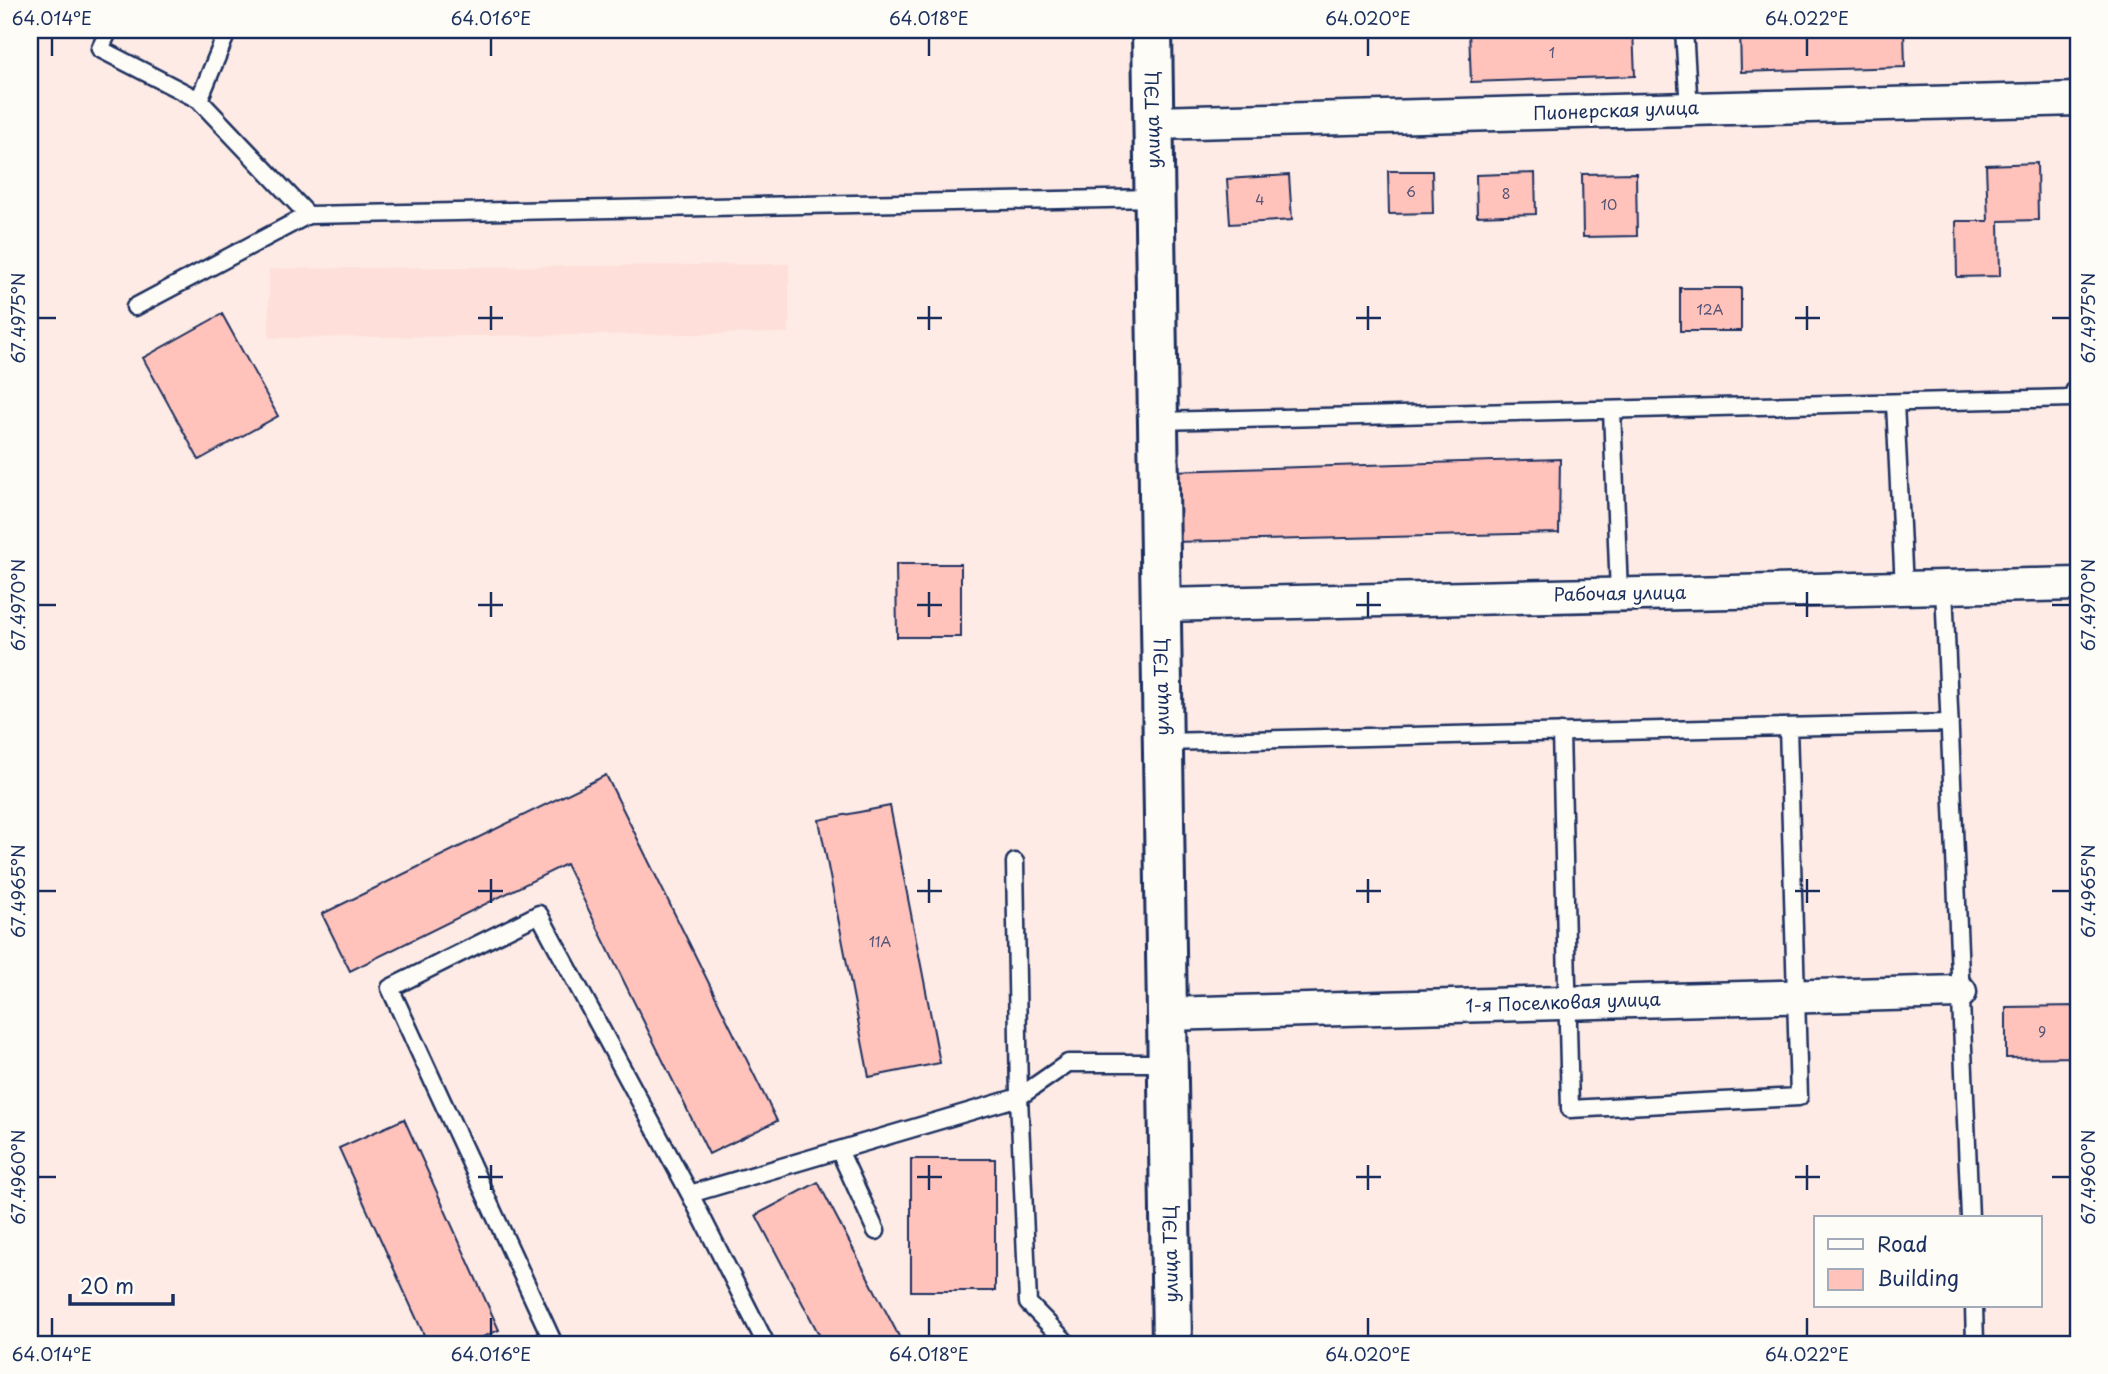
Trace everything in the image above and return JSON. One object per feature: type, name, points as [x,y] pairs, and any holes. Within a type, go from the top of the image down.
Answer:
[{"type":"street","name":"улица ТЭЦ","points":[[1152,30],[1172,1344]]},
{"type":"street","name":"Пионерская улица","points":[[1153,123],[2078,99]]},
{"type":"street","name":"Рабочая улица","points":[[1161,604],[2078,584]]},
{"type":"street","name":"1-я Поселковая улица","points":[[1167,1014],[1959,992]]},
{"type":"lane","points":[[109,30],[100,49],[199,100],[309,215]]},
{"type":"lane","points":[[199,100],[228,30]]},
{"type":"lane","points":[[1684,30],[1689,109]]},
{"type":"lane","points":[[135,307],[309,215],[1154,198]]},
{"type":"lane","points":[[1158,421],[2071,398],[2078,384]]},
{"type":"lane","points":[[1895,403],[1904,588]]},
{"type":"lane","points":[[1612,410],[1619,594]]},
{"type":"lane","points":[[1944,587],[1970,1216]]},
{"type":"lane","points":[[1163,742],[1950,723]]},
{"type":"lane","points":[[1562,732],[1570,1109],[1799,1097],[1787,727]]},
{"type":"lane","points":[[1015,862],[1028,1303],[1068,1344]]},
{"type":"lane","points":[[554,1344],[390,988],[539,914],[690,1195],[766,1344]]},
{"type":"lane","points":[[690,1195],[1020,1097],[1068,1063],[1168,1063]]},
{"type":"lane","points":[[839,1150],[876,1231]]},
{"type":"lane","points":[[1974,1308],[1975,1344]]},
{"type":"shaded area","points":[[789,264],[789,333],[269,338],[269,269]]},
{"type":"building","points":[[1469,30],[1633,30],[1635,76],[1471,82]]},
{"type":"building","points":[[1740,30],[1904,30],[1905,67],[1741,72]]},
{"type":"building","points":[[2037,163],[2038,220],[1999,221],[2000,276],[1957,277],[1956,221],[1988,221],[1986,165]]},
{"type":"building","points":[[1388,171],[1432,171],[1433,213],[1389,214]]},
{"type":"building","points":[[1535,173],[1536,214],[1477,216],[1476,175]]},
{"type":"building","points":[[1636,173],[1637,236],[1583,237],[1582,174]]},
{"type":"building","points":[[1289,175],[1292,220],[1230,224],[1227,179]]},
{"type":"building","points":[[1680,288],[1741,288],[1741,331],[1680,331]]},
{"type":"building","points":[[222,314],[278,416],[199,460],[143,358]]},
{"type":"building","points":[[1560,459],[1559,533],[1173,542],[1172,471]]},
{"type":"building","points":[[896,564],[961,564],[961,637],[897,637]]},
{"type":"building","points":[[606,775],[777,1121],[709,1154],[566,864],[350,971],[322,914]]},
{"type":"building","points":[[890,806],[940,1063],[869,1077],[819,820]]},
{"type":"building","points":[[2078,1006],[2078,1057],[2006,1058],[2006,1007]]},
{"type":"building","points":[[404,1119],[499,1330],[467,1344],[428,1344],[339,1148]]},
{"type":"building","points":[[911,1159],[995,1159],[995,1291],[911,1291]]},
{"type":"building","points":[[818,1182],[903,1344],[824,1344],[756,1215]]}]
